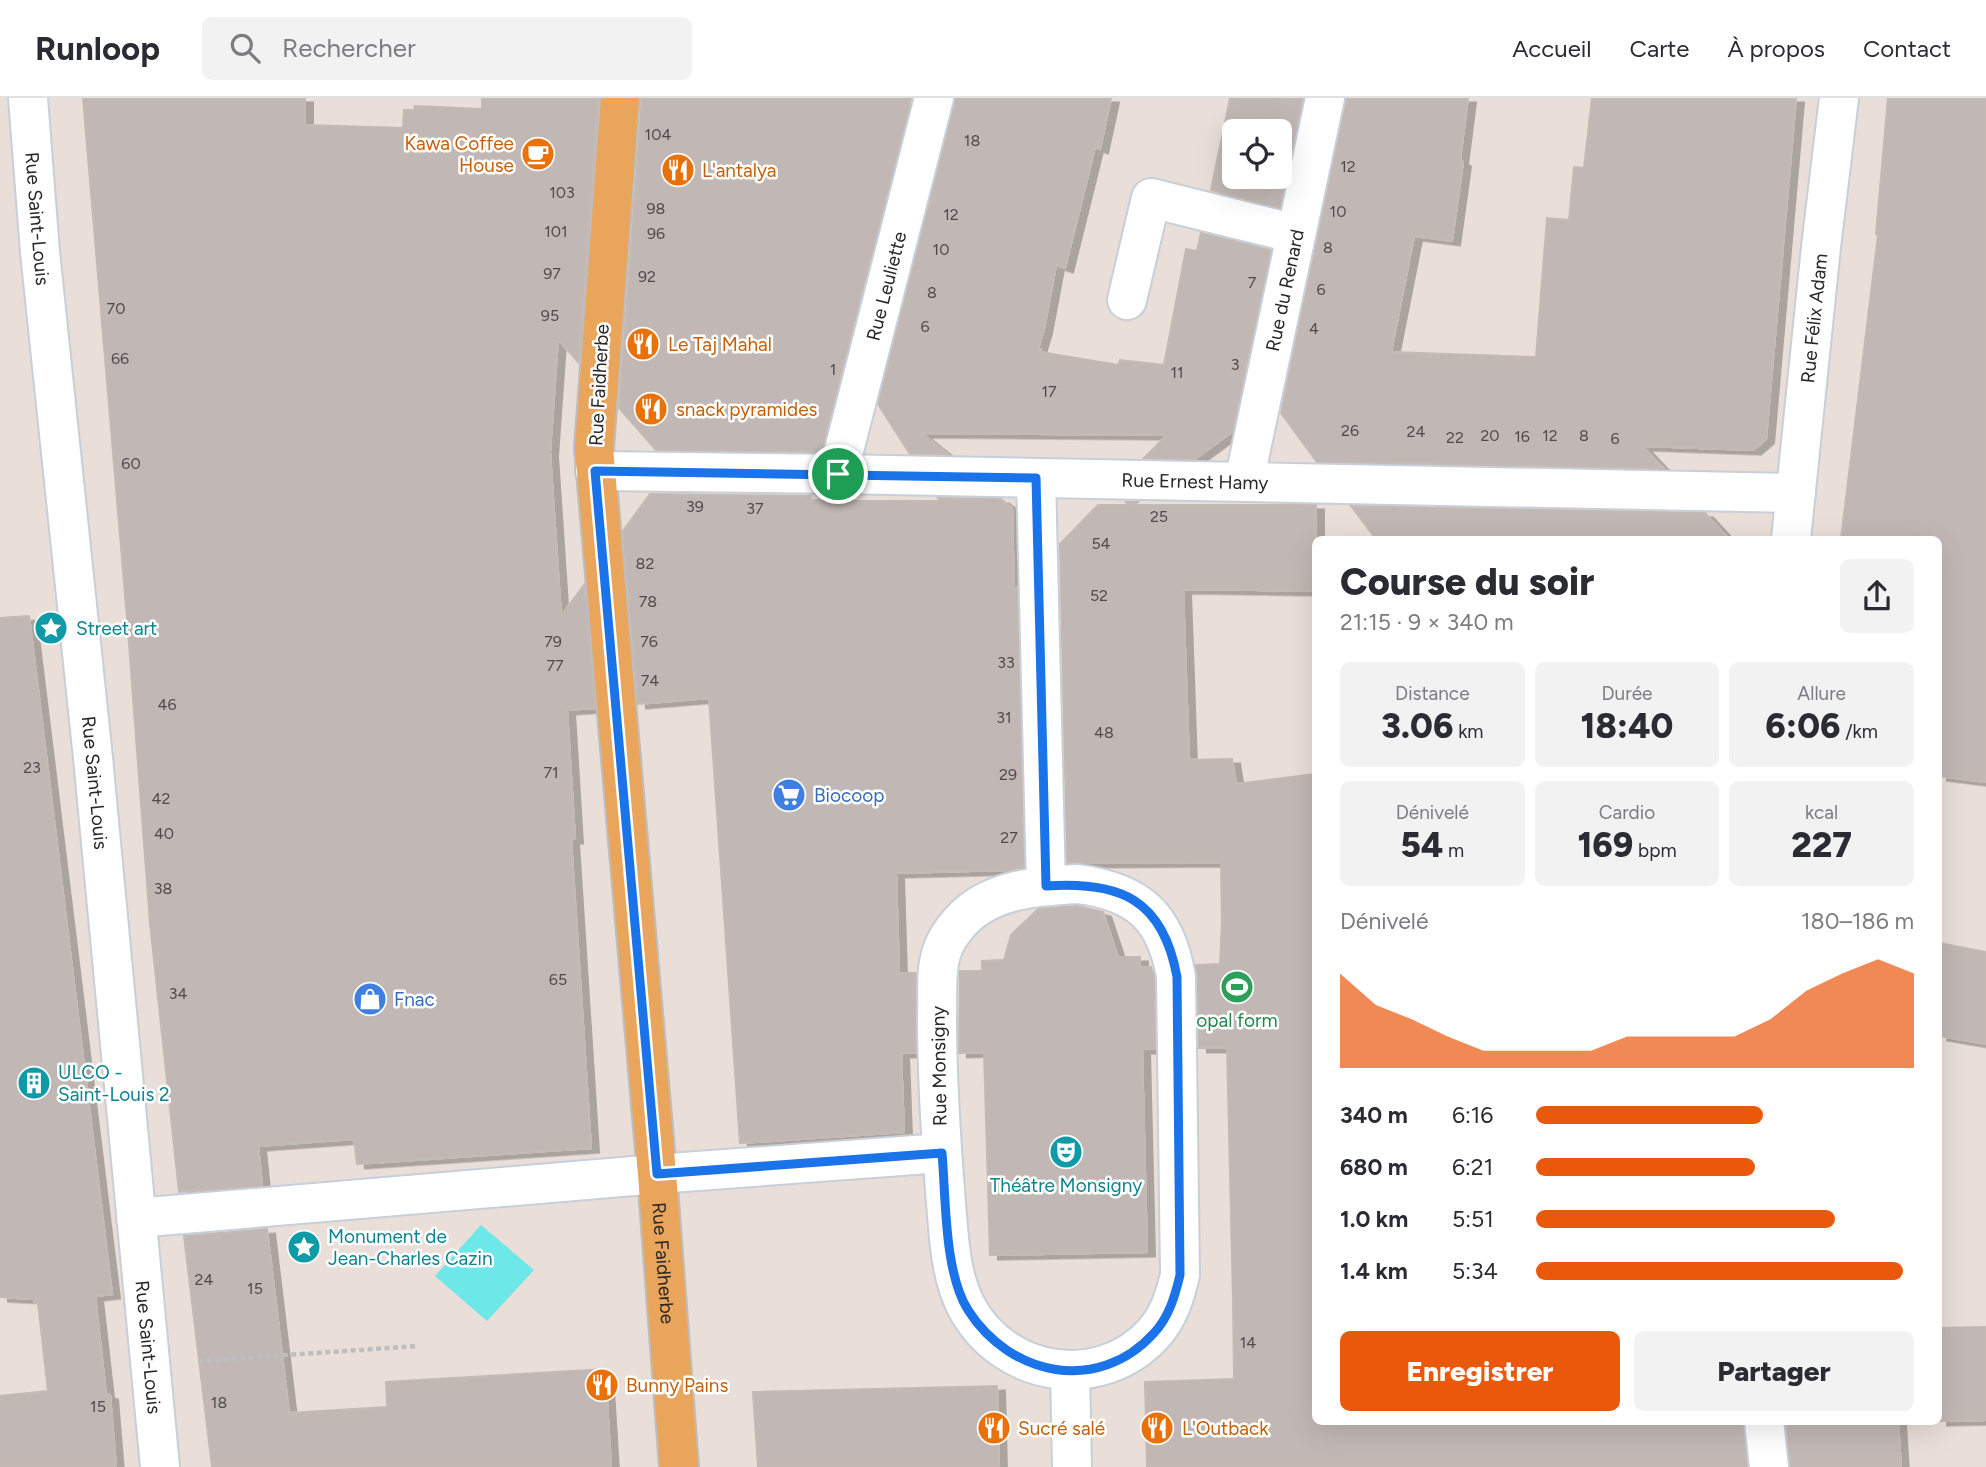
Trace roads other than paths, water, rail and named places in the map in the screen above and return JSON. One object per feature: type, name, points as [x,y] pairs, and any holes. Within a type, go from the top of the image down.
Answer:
[{"type":"main road","name":"Rue Faidherbe","points":[[620,98],[594,423],[595,471],[657,1174],[679,1467]]},
{"type":"street","name":"Rue Saint-Louis","points":[[28,98],[40,252],[95,772],[160,1467]]},
{"type":"street","name":"Rue Leuliette","points":[[838,474],[934,98]]},
{"type":"street","name":"Rue du Renard","points":[[1244,482],[1325,98]]},
{"type":"street","name":"Rue Félix Adam","points":[[1791,536],[1839,98]]},
{"type":"street","points":[[1127,300],[1151,198],[1296,234]]},
{"type":"street","name":"Rue Ernest Hamy","points":[[595,471],[1796,493]]},
{"type":"street","points":[[1036,478],[1046,886]]},
{"type":"street","name":"Rue Monsigny","points":[[1078,884],[1099,887],[1139,903],[1154,918],[1164,934],[1172,953],[1177,977],[1180,1275],[1173,1304],[1154,1333],[1128,1354],[1101,1366],[1070,1372],[1043,1368],[1020,1359],[1001,1347],[982,1329],[967,1308],[951,1258],[942,1153],[937,1045],[941,953],[959,923],[971,911],[1011,892],[1046,886],[1078,884]]},
{"type":"street","points":[[136,1218],[942,1153]]},
{"type":"street","points":[[1070,1372],[1072,1467]]},
{"type":"street","points":[[1764,1425],[1769,1467]]},
{"type":"water","points":[[481,1225],[534,1270],[487,1321],[435,1276]]},
{"type":"place","name":"Kawa Coffee House","points":[[538,154]]},
{"type":"place","name":"L'antalya","points":[[678,170]]},
{"type":"place","name":"Le Taj Mahal","points":[[643,344]]},
{"type":"place","name":"snack pyramides","points":[[651,409]]},
{"type":"place","name":"Street art","points":[[51,628]]},
{"type":"place","name":"Biocoop","points":[[789,795]]},
{"type":"place","name":"opal form","points":[[1237,987]]},
{"type":"place","name":"Fnac","points":[[370,999]]},
{"type":"place","name":"ULCO - Saint-Louis 2","points":[[34,1083]]},
{"type":"place","name":"Théâtre Monsigny","points":[[1066,1152]]},
{"type":"place","name":"Monument de Jean-Charles Cazin","points":[[304,1247]]},
{"type":"place","name":"Bunny Pains","points":[[602,1385]]},
{"type":"place","name":"Sucré salé","points":[[994,1428]]},
{"type":"place","name":"L'Outback","points":[[1157,1428]]}]
